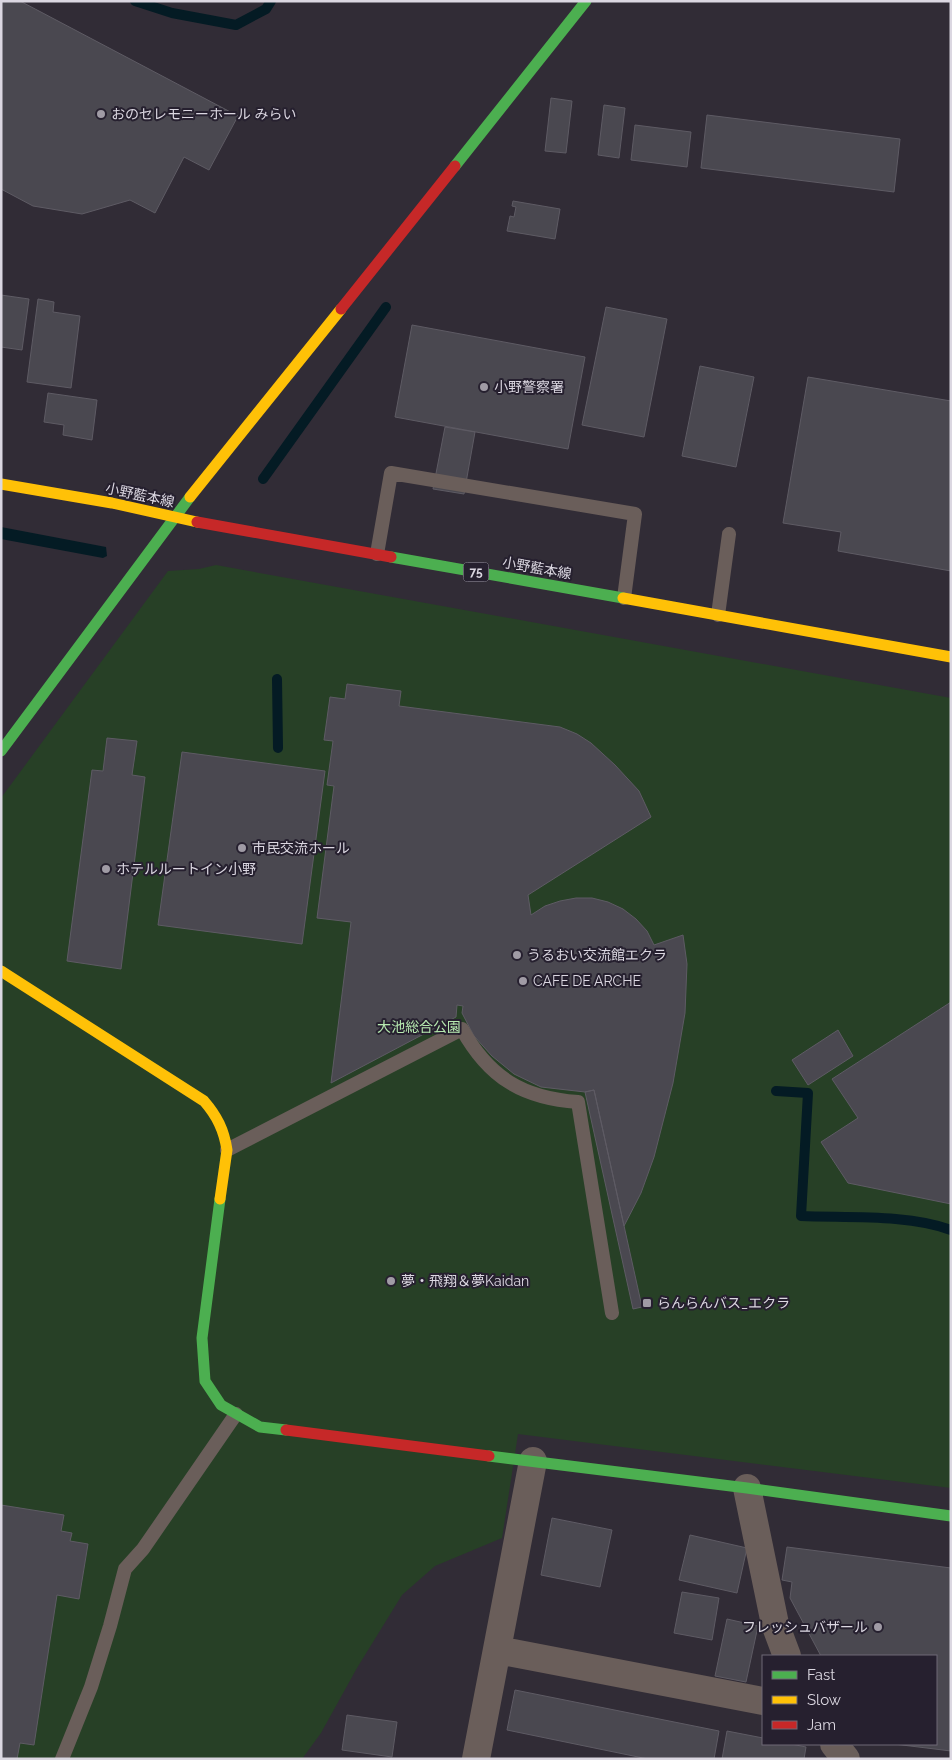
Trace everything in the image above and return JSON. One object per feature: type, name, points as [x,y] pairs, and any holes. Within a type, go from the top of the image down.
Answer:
[{"type":"street","points":[[1,751],[174,518],[586,1]]},
{"type":"street","name":"小野藍本線","points":[[1,484],[112,504],[174,518],[951,657]]},
{"type":"street","points":[[1,971],[204,1101],[216,1113],[225,1132],[227,1150],[202,1338],[205,1381],[221,1405],[236,1414],[260,1427],[746,1488],[951,1516]]},
{"type":"street","points":[[476,1759],[533,1461]]},
{"type":"street","points":[[746,1488],[775,1624],[787,1655]]},
{"type":"street","points":[[497,1650],[762,1701]]},
{"type":"street","points":[[835,1745],[846,1759]]},
{"type":"lane","points":[[377,554],[391,474],[635,514],[624,598]]},
{"type":"lane","points":[[718,615],[729,534]]},
{"type":"lane","points":[[227,1150],[462,1029],[481,1059],[509,1082],[542,1097],[578,1102],[612,1313]]},
{"type":"lane","points":[[62,1759],[91,1687],[125,1569],[143,1549],[236,1414]]},
{"type":"green space","name":"大池総合公園","points":[[216,565],[951,698],[951,1488],[518,1434],[502,1538],[435,1566],[402,1595],[357,1668],[321,1733],[302,1759],[1,1759],[1,798],[168,571],[199,569]]},
{"type":"water","points":[[1,527],[106,547],[107,556],[103,558],[1,539]]},
{"type":"building","points":[[1,1],[20,1],[238,116],[209,170],[184,157],[155,213],[130,200],[82,214],[33,206],[1,189]]},
{"type":"building","points":[[551,98],[572,101],[566,153],[545,151]]},
{"type":"building","points":[[604,105],[625,108],[619,158],[598,155]]},
{"type":"building","points":[[707,115],[900,139],[894,192],[701,168]]},
{"type":"building","points":[[635,125],[691,132],[687,167],[631,160]]},
{"type":"building","points":[[513,201],[560,209],[555,239],[507,231],[510,216],[514,217],[516,207],[512,206]]},
{"type":"building","points":[[1,295],[29,299],[22,350],[1,347]]},
{"type":"building","points":[[38,299],[54,302],[53,312],[80,316],[71,388],[27,382]]},
{"type":"building","points":[[606,307],[667,319],[644,437],[582,425]]},
{"type":"building","points":[[412,325],[585,357],[568,449],[395,417]]},
{"type":"building","points":[[700,366],[754,377],[736,467],[682,456]]},
{"type":"building","points":[[808,377],[951,401],[951,571],[838,551],[841,532],[783,523]]},
{"type":"building","points":[[48,393],[97,400],[92,440],[63,435],[64,425],[44,422]]},
{"type":"building","points":[[445,427],[475,432],[464,494],[433,489]]},
{"type":"building","name":"うるおい交流館エクラ","points":[[347,684],[401,691],[399,706],[560,727],[577,734],[591,743],[639,791],[651,817],[528,895],[531,915],[545,906],[560,901],[592,898],[608,902],[623,909],[647,931],[654,945],[683,935],[687,964],[685,1013],[673,1083],[654,1157],[641,1193],[624,1226],[594,1090],[585,1092],[541,1087],[514,1074],[492,1056],[474,1036],[462,1013],[463,1006],[457,1005],[456,1017],[331,1083],[351,922],[317,918],[334,786],[327,785],[333,741],[324,740],[330,697],[345,699]]},
{"type":"building","name":"ホテルルートイン小野","points":[[107,738],[137,741],[132,775],[145,777],[121,969],[67,961],[92,770],[103,771]]},
{"type":"building","name":"市民交流ホール","points":[[182,752],[325,771],[302,944],[158,925]]},
{"type":"building","points":[[951,1002],[951,1204],[848,1183],[821,1142],[858,1118],[832,1079]]},
{"type":"building","points":[[838,1030],[853,1056],[808,1085],[792,1060]]},
{"type":"building","points":[[594,1090],[642,1307],[633,1309],[585,1092]]},
{"type":"building","points":[[1,1505],[64,1515],[61,1531],[72,1533],[70,1541],[88,1544],[79,1599],[57,1595],[34,1745],[20,1743],[17,1759],[1,1759]]},
{"type":"building","points":[[552,1518],[612,1530],[600,1587],[541,1575]]},
{"type":"building","points":[[690,1535],[747,1548],[737,1593],[679,1580]]},
{"type":"building","name":"フレッシュバザール","points":[[787,1547],[951,1568],[951,1751],[902,1745],[937,1745],[937,1655],[820,1655],[790,1598],[792,1582],[782,1580]]},
{"type":"building","points":[[682,1592],[719,1598],[712,1640],[674,1633]]},
{"type":"building","points":[[727,1619],[758,1626],[746,1682],[715,1676]]},
{"type":"building","points":[[515,1690],[719,1731],[714,1759],[648,1759],[507,1730]]},
{"type":"building","points":[[347,1715],[397,1722],[392,1757],[342,1750]]},
{"type":"building","points":[[727,1731],[762,1738],[762,1745],[796,1745],[806,1747],[804,1759],[722,1759]]},
{"type":"waterway","points":[[135,1],[172,13],[236,25],[266,9],[271,1]]},
{"type":"waterway","points":[[263,479],[386,307]]},
{"type":"waterway","points":[[277,679],[278,748]]},
{"type":"waterway","points":[[776,1091],[808,1093],[801,1216],[897,1219],[916,1221],[951,1230]]},
{"type":"traffic: fast","points":[[455,166],[586,1]]},
{"type":"traffic: fast","points":[[1,751],[190,497]]},
{"type":"traffic: fast","points":[[391,557],[623,598]]},
{"type":"traffic: fast","points":[[220,1199],[202,1338],[205,1381],[221,1405],[260,1427],[286,1430]]},
{"type":"traffic: fast","points":[[489,1456],[951,1516]]},
{"type":"traffic: slow","points":[[190,497],[341,309]]},
{"type":"traffic: slow","points":[[1,484],[112,503],[197,522]]},
{"type":"traffic: slow","points":[[623,598],[951,657]]},
{"type":"traffic: slow","points":[[1,971],[204,1101],[213,1112],[219,1124],[227,1150],[220,1199]]},
{"type":"traffic: jam","points":[[341,309],[455,166]]},
{"type":"traffic: jam","points":[[197,522],[391,557]]},
{"type":"traffic: jam","points":[[286,1430],[489,1456]]},
{"type":"place","name":"おのセレモニーホール みらい","points":[[101,114]]},
{"type":"place","name":"小野警察署","points":[[484,387]]},
{"type":"place","name":"市民交流ホール","points":[[242,848]]},
{"type":"place","name":"ホテルルートイン小野","points":[[106,869]]},
{"type":"place","name":"うるおい交流館エクラ","points":[[517,955]]},
{"type":"place","name":"CAFE DE ARCHE","points":[[523,981]]},
{"type":"place","name":"夢・飛翔＆夢Kaidan","points":[[391,1281]]},
{"type":"place","name":"らんらんバス_エクラ","points":[[647,1303]]},
{"type":"place","name":"フレッシュバザール","points":[[878,1627]]}]
